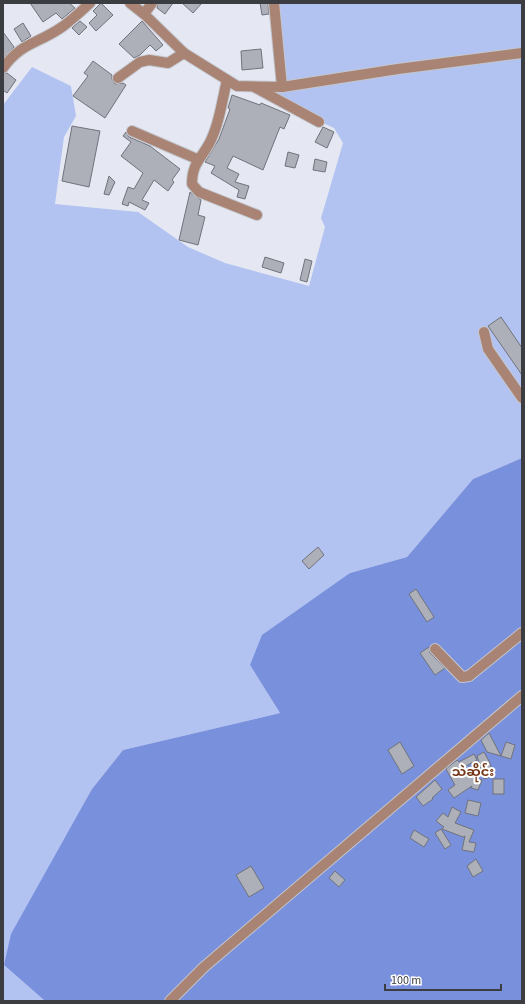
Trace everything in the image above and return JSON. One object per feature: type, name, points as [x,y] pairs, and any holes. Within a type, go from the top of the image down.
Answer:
[{"type":"street","points":[[3,68],[18,51],[57,30],[90,3]]},
{"type":"street","points":[[130,3],[144,14],[184,53],[237,86],[256,88],[282,87],[522,53]]},
{"type":"street","points":[[144,14],[152,3]]},
{"type":"street","points":[[274,3],[282,87]]},
{"type":"street","points":[[118,78],[140,62],[149,60],[168,63],[184,53]]},
{"type":"street","points":[[227,80],[220,112],[209,144],[197,159],[192,177],[192,184],[199,192],[257,215]]},
{"type":"street","points":[[256,88],[320,122]]},
{"type":"street","points":[[132,131],[197,159]]},
{"type":"street","points":[[484,332],[488,349],[522,398]]},
{"type":"street","points":[[435,649],[462,677],[469,676],[522,633]]},
{"type":"street","points":[[170,1001],[204,967],[522,696]]},
{"type":"shaded area","points":[[278,3],[522,3],[522,458],[473,479],[407,557],[350,573],[250,665],[280,713],[123,750],[92,789],[4,965],[45,1001],[3,1001],[3,105],[32,67],[71,86],[76,116],[64,137],[55,204],[138,212],[188,247],[225,263],[309,286],[325,227],[321,218],[343,143],[334,128],[271,99],[271,92],[282,76]]},
{"type":"water","points":[[522,458],[522,1001],[45,1001],[4,965],[11,934],[92,789],[123,750],[280,713],[250,665],[262,635],[350,573],[407,557],[473,479]]},
{"type":"building","points":[[30,3],[69,3],[75,8],[62,19],[56,13],[43,22]]},
{"type":"building","points":[[101,3],[113,15],[96,31],[89,23],[97,15],[93,11]]},
{"type":"building","points":[[158,3],[173,3],[165,14],[157,8]]},
{"type":"building","points":[[182,3],[202,3],[193,13]]},
{"type":"building","points":[[260,3],[268,3],[269,14],[262,15]]},
{"type":"building","points":[[80,21],[87,27],[79,35],[72,28]]},
{"type":"building","points":[[142,21],[163,45],[156,51],[150,45],[140,55],[134,58],[119,44]]},
{"type":"building","points":[[23,23],[31,36],[22,42],[14,29]]},
{"type":"building","points":[[3,32],[14,47],[3,58]]},
{"type":"building","points":[[261,49],[263,68],[242,70],[241,51]]},
{"type":"building","points":[[93,61],[112,75],[112,79],[115,84],[123,83],[126,85],[105,118],[73,96],[88,76],[84,73]]},
{"type":"building","points":[[7,73],[16,80],[7,93],[3,90],[3,74]]},
{"type":"building","points":[[232,95],[260,105],[261,103],[290,115],[284,129],[280,127],[263,170],[233,156],[227,168],[239,174],[235,182],[249,186],[245,199],[237,197],[239,190],[211,173],[215,166],[205,162],[219,139],[230,109],[228,108]]},
{"type":"building","points":[[72,126],[100,131],[89,187],[62,181]]},
{"type":"building","points":[[323,127],[334,132],[327,148],[315,142]]},
{"type":"building","points":[[126,132],[129,137],[150,146],[180,169],[172,180],[174,182],[168,191],[154,180],[142,200],[149,203],[145,210],[129,202],[128,206],[122,204],[128,187],[134,189],[143,173],[121,156],[131,142],[123,136]]},
{"type":"building","points":[[288,152],[299,155],[295,168],[285,166]]},
{"type":"building","points":[[315,159],[327,162],[325,172],[313,170]]},
{"type":"building","points":[[109,176],[115,182],[109,195],[104,194]]},
{"type":"building","points":[[190,192],[201,200],[198,215],[205,217],[198,245],[179,240]]},
{"type":"building","points":[[265,257],[284,263],[281,273],[262,267]]},
{"type":"building","points":[[305,259],[312,261],[307,282],[300,280]]},
{"type":"building","points":[[501,317],[522,348],[522,375],[488,326]]},
{"type":"building","points":[[318,547],[324,555],[309,569],[302,561]]},
{"type":"building","points":[[416,589],[434,617],[427,622],[409,594]]},
{"type":"building","points":[[429,647],[430,653],[445,668],[435,675],[420,653]]},
{"type":"building","points":[[489,733],[501,756],[487,752],[481,740]]},
{"type":"building","points":[[400,742],[414,766],[402,774],[388,750]]},
{"type":"building","points":[[506,742],[515,745],[511,759],[501,756]]},
{"type":"building","points":[[484,752],[490,763],[493,776],[484,779],[477,756]]},
{"type":"building","points":[[474,754],[477,760],[457,771],[482,780],[478,790],[471,788],[472,786],[454,798],[448,790],[455,785],[446,769],[457,760],[459,762]]},
{"type":"building","points":[[493,779],[504,779],[504,794],[493,794]]},
{"type":"building","points":[[435,780],[442,789],[432,798],[433,799],[423,806],[416,797]]},
{"type":"building","points":[[468,800],[481,803],[478,816],[465,813]]},
{"type":"building","points":[[452,807],[461,812],[455,823],[474,830],[469,842],[476,843],[474,852],[462,850],[465,836],[463,837],[442,829],[444,827],[436,821],[443,813],[448,817]]},
{"type":"building","points":[[441,829],[451,845],[445,849],[435,833]]},
{"type":"building","points":[[414,830],[429,839],[424,847],[410,838]]},
{"type":"building","points":[[476,859],[483,871],[473,877],[467,866]]},
{"type":"building","points":[[251,866],[264,888],[249,897],[236,875]]},
{"type":"building","points":[[335,871],[345,880],[339,887],[329,878]]},
{"type":"district","name":"သဲဆိုင်း","points":[[473,772]]}]
